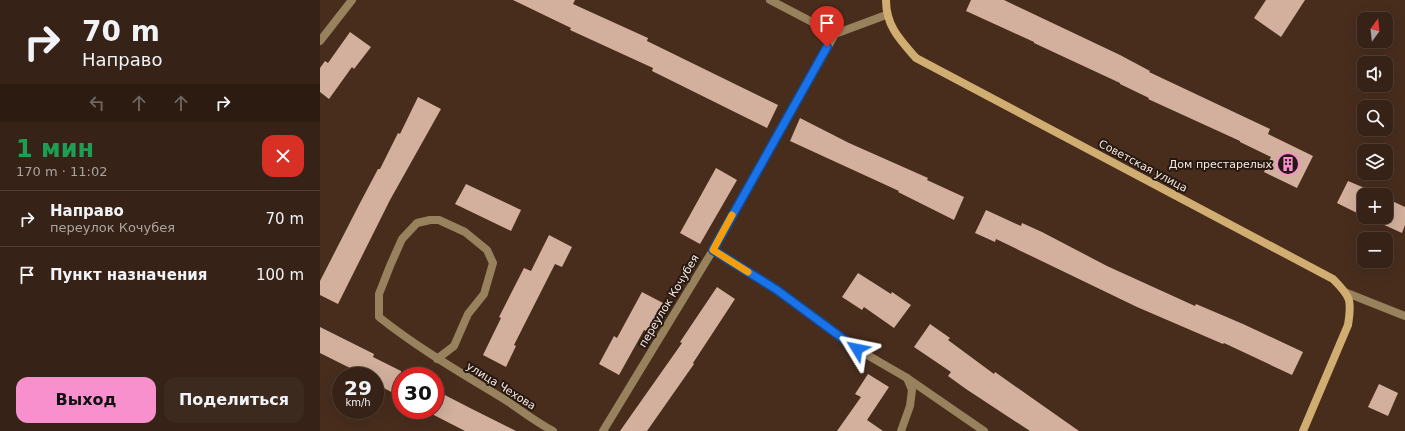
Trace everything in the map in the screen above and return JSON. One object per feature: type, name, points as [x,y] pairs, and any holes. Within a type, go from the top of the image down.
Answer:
[{"type":"main road","points":[[886,0],[886,15]]},
{"type":"main road","name":"Советская улица","points":[[886,15],[898,38],[916,58],[1333,279],[1347,293]]},
{"type":"main road","points":[[1303,431],[1348,325],[1351,310],[1347,293]]},
{"type":"street","points":[[320,41],[352,0]]},
{"type":"street","points":[[770,0],[835,34],[886,15]]},
{"type":"street","name":"переулок Кочубея","points":[[603,431],[713,250],[835,34]]},
{"type":"street","name":"улица Чехова","points":[[437,359],[454,346],[468,314],[484,294],[493,263],[488,250],[465,232],[439,220],[430,220],[417,224],[402,239],[379,294],[379,317],[409,341],[437,359],[552,431]]},
{"type":"street","points":[[713,250],[777,290],[857,349],[906,378],[984,431]]},
{"type":"street","name":"Советская улица","points":[[1347,293],[1405,316]]},
{"type":"street","points":[[901,431],[910,406],[912,390],[906,378]]},
{"type":"building","points":[[513,0],[575,0],[573,4],[648,38],[647,41],[778,105],[767,128],[652,71],[653,68],[570,30],[571,28]]},
{"type":"building","points":[[971,0],[1004,0],[1120,55],[1150,71],[1149,72],[1270,129],[1268,134],[1313,156],[1297,188],[1264,172],[1271,157],[1240,141],[1148,99],[1149,98],[1120,83],[966,11]]},
{"type":"building","points":[[1266,0],[1305,0],[1281,37],[1254,18]]},
{"type":"building","points":[[350,32],[371,47],[354,69],[352,67],[329,99],[320,92],[320,68],[325,61],[328,63]]},
{"type":"building","points":[[418,97],[441,109],[390,200],[338,304],[320,295],[320,281],[378,169],[380,169],[398,133],[400,134]]},
{"type":"building","points":[[800,118],[849,143],[928,178],[927,180],[964,197],[954,220],[898,192],[899,191],[790,141]]},
{"type":"building","points":[[716,168],[737,180],[700,244],[680,233]]},
{"type":"building","points":[[1348,181],[1365,188],[1357,188],[1357,213],[1337,203]]},
{"type":"building","points":[[466,184],[521,210],[511,231],[455,204]]},
{"type":"building","points":[[1393,201],[1405,207],[1405,225],[1402,233],[1382,224],[1393,224]]},
{"type":"building","points":[[986,210],[1021,226],[1022,223],[1107,266],[1195,306],[1196,304],[1243,324],[1303,352],[1292,375],[1224,343],[1223,344],[1137,307],[996,239],[995,242],[975,233]]},
{"type":"building","points":[[549,235],[572,247],[562,267],[555,264],[514,345],[516,346],[506,367],[483,355],[501,318],[499,317],[524,268],[531,271]]},
{"type":"building","points":[[858,273],[891,294],[892,292],[911,305],[894,328],[864,307],[862,310],[842,297]]},
{"type":"building","points":[[717,287],[735,299],[693,363],[694,364],[647,431],[620,431],[682,343],[680,342]]},
{"type":"building","points":[[642,292],[663,303],[647,331],[644,330],[619,375],[599,364],[614,336],[617,338]]},
{"type":"building","points":[[930,324],[950,338],[948,340],[994,374],[995,372],[1079,431],[1030,431],[966,389],[948,376],[951,372],[914,347]]},
{"type":"building","points":[[320,327],[374,354],[373,357],[393,367],[392,392],[384,388],[384,367],[348,367],[320,353]]},
{"type":"building","points":[[868,374],[889,387],[867,420],[883,431],[837,431],[861,397],[855,394]]},
{"type":"building","points":[[1379,384],[1398,393],[1388,416],[1368,407]]},
{"type":"building","points":[[444,395],[516,431],[465,431],[442,419],[444,419]]},
{"type":"slow traffic","points":[[732,215],[713,250],[748,272]]},
{"type":"place","name":"Дом престарелых","points":[[1288,164]]},
{"type":"route","points":[[827,47],[713,250],[777,290],[822,325],[857,349]]}]
